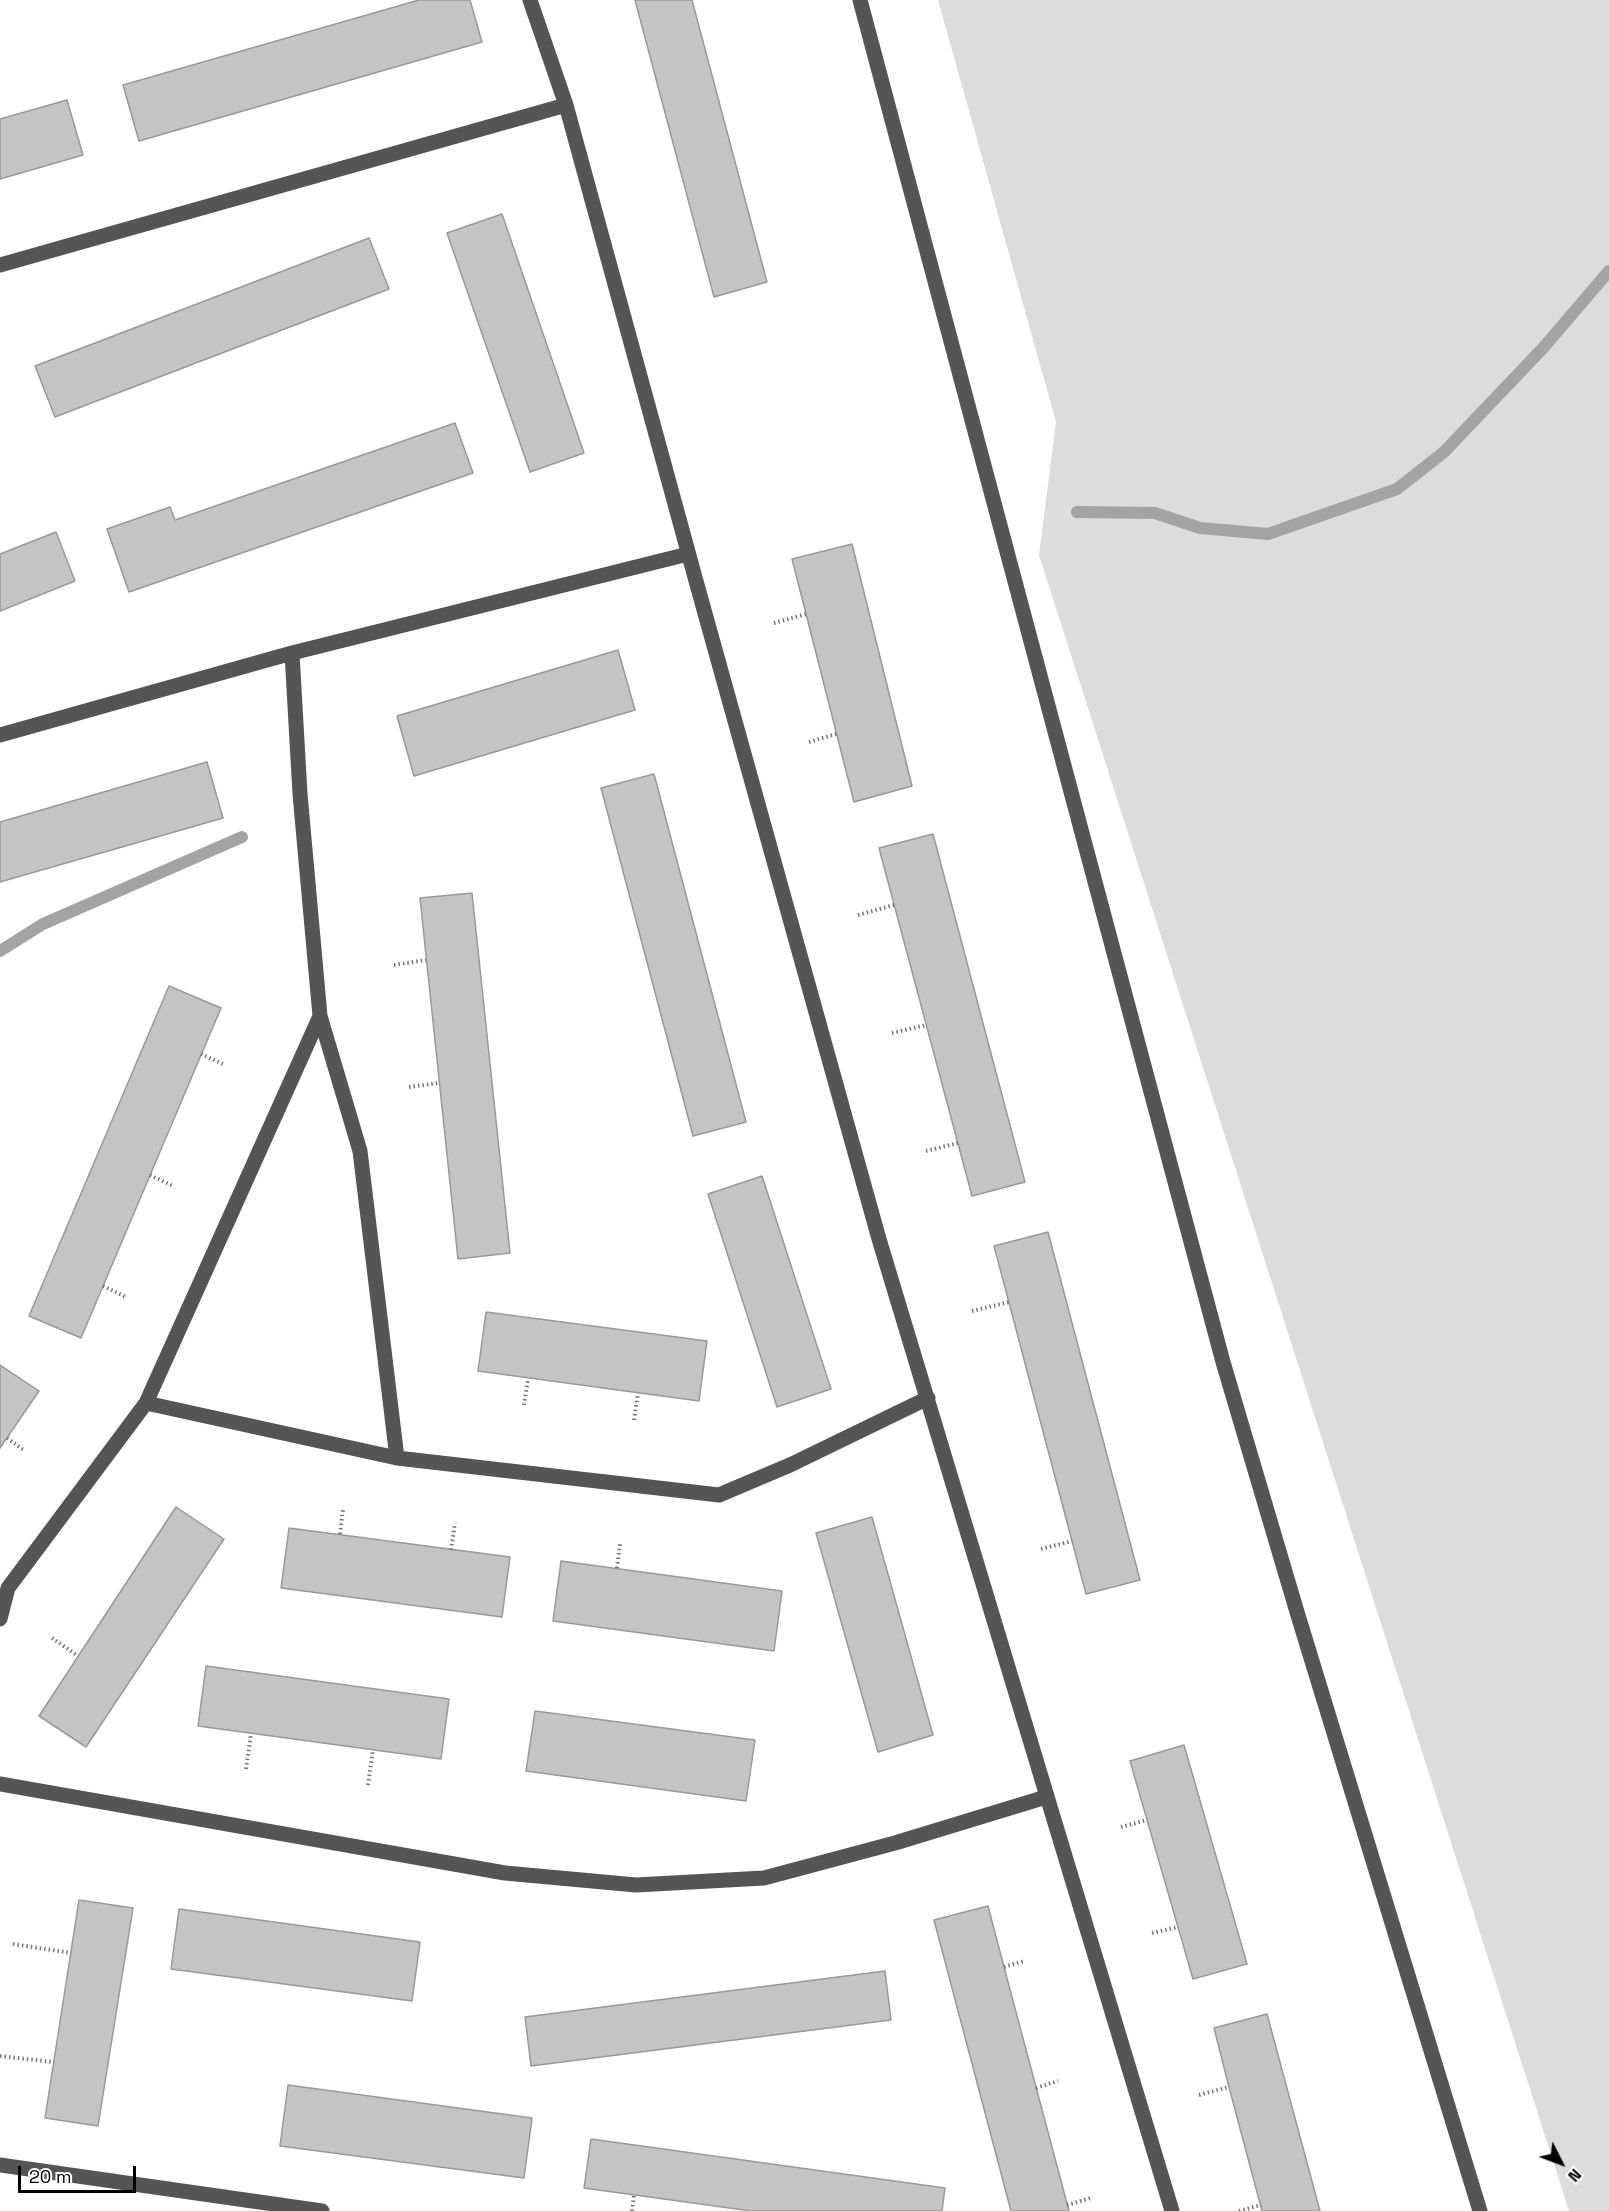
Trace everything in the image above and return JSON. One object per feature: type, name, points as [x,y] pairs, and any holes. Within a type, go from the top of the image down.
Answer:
[{"type":"lane","points":[[530,0],[566,105],[688,554],[879,1239],[1172,2211]]},
{"type":"lane","points":[[860,0],[1223,1362],[1480,2211]]},
{"type":"lane","points":[[0,265],[566,105]]},
{"type":"lane","points":[[0,735],[292,653],[688,554]]},
{"type":"lane","points":[[292,653],[300,794],[320,1016],[360,1152],[397,1458]]},
{"type":"lane","points":[[0,1619],[8,1588],[147,1403],[320,1016]]},
{"type":"lane","points":[[147,1403],[397,1458],[719,1495],[790,1465],[928,1398]]},
{"type":"lane","points":[[0,1784],[505,1873],[636,1885],[764,1878],[895,1843],[1046,1797]]},
{"type":"lane","points":[[0,2165],[322,2211]]},
{"type":"path","points":[[774,623],[806,614]]},
{"type":"path","points":[[809,742],[836,734]]},
{"type":"path","points":[[858,915],[894,904]]},
{"type":"path","points":[[394,965],[426,960]]},
{"type":"path","points":[[892,1033],[926,1024]]},
{"type":"path","points":[[201,1054],[225,1065]]},
{"type":"path","points":[[410,1087],[439,1083]]},
{"type":"path","points":[[926,1151],[958,1143]]},
{"type":"path","points":[[150,1175],[173,1186]]},
{"type":"path","points":[[103,1286],[126,1297]]},
{"type":"path","points":[[972,1311],[1009,1302]]},
{"type":"path","points":[[524,1405],[528,1378]]},
{"type":"path","points":[[634,1420],[638,1393]]},
{"type":"path","points":[[7,1437],[25,1451]]},
{"type":"path","points":[[340,1534],[343,1509]]},
{"type":"path","points":[[451,1550],[455,1523]]},
{"type":"path","points":[[1041,1549],[1072,1541]]},
{"type":"path","points":[[616,1568],[620,1544]]},
{"type":"path","points":[[52,1638],[78,1656]]},
{"type":"path","points":[[246,1768],[251,1734]]},
{"type":"path","points":[[368,1785],[373,1750]]},
{"type":"path","points":[[1121,1827],[1147,1820]]},
{"type":"path","points":[[1152,1933],[1178,1927]]},
{"type":"path","points":[[13,1944],[71,1953]]},
{"type":"path","points":[[1004,1968],[1024,1961]]},
{"type":"path","points":[[0,2056],[53,2062]]},
{"type":"path","points":[[1036,2088],[1058,2081]]},
{"type":"path","points":[[1199,2095],[1229,2087]]},
{"type":"path","points":[[632,2211],[634,2195]]},
{"type":"path","points":[[1067,2205],[1091,2198]]},
{"type":"path","points":[[1239,2211],[1261,2205]]},
{"type":"shaded area","points":[[938,0],[1609,0],[1609,2211],[1569,2211],[1039,555],[1056,422]]},
{"type":"building","points":[[419,0],[470,0],[482,42],[139,141],[123,85]]},
{"type":"building","points":[[635,0],[692,0],[767,282],[714,297]]},
{"type":"building","points":[[67,100],[83,155],[0,179],[0,119]]},
{"type":"building","points":[[502,214],[584,453],[530,472],[447,233]]},
{"type":"building","points":[[369,238],[389,289],[55,417],[35,366]]},
{"type":"building","points":[[455,423],[473,473],[129,592],[107,529],[170,507],[175,520]]},
{"type":"building","points":[[56,532],[75,581],[0,611],[0,554]]},
{"type":"building","points":[[852,544],[912,786],[854,802],[792,559]]},
{"type":"building","points":[[618,650],[635,710],[414,776],[397,716]]},
{"type":"building","points":[[207,762],[223,818],[0,882],[0,822]]},
{"type":"building","points":[[654,774],[746,1122],[693,1136],[601,788]]},
{"type":"building","points":[[933,834],[1025,1182],[972,1196],[879,848]]},
{"type":"building","points":[[472,893],[510,1253],[458,1259],[420,898]]},
{"type":"building","points":[[169,986],[221,1008],[81,1338],[29,1316]]},
{"type":"building","points":[[762,1176],[831,1389],[777,1407],[708,1194]]},
{"type":"building","points":[[1048,1232],[1140,1580],[1086,1594],[994,1246]]},
{"type":"building","points":[[486,1312],[707,1341],[699,1401],[478,1371]]},
{"type":"building","points":[[0,1365],[39,1391],[0,1448]]},
{"type":"building","points":[[176,1507],[224,1539],[86,1747],[39,1716]]},
{"type":"building","points":[[872,1517],[933,1735],[878,1752],[816,1533]]},
{"type":"building","points":[[289,1528],[510,1557],[502,1617],[281,1588]]},
{"type":"building","points":[[561,1561],[782,1591],[774,1651],[553,1621]]},
{"type":"building","points":[[206,1666],[449,1699],[441,1759],[198,1726]]},
{"type":"building","points":[[535,1711],[755,1740],[746,1801],[526,1771]]},
{"type":"building","points":[[1184,1745],[1247,1964],[1193,1979],[1130,1761]]},
{"type":"building","points":[[79,1900],[133,1908],[98,2126],[45,2118]]},
{"type":"building","points":[[988,1906],[1069,2211],[1011,2211],[934,1920]]},
{"type":"building","points":[[179,1909],[420,1942],[412,2001],[171,1969]]},
{"type":"building","points":[[885,1971],[891,2020],[531,2066],[525,2017]]},
{"type":"building","points":[[1267,2014],[1320,2211],[1262,2211],[1214,2028]]},
{"type":"building","points":[[288,2085],[532,2118],[524,2178],[280,2146]]},
{"type":"building","points":[[591,2139],[945,2188],[942,2211],[751,2211],[584,2188]]},
{"type":"waterway","points":[[1077,512],[1155,513],[1200,528],[1268,534],[1397,489],[1444,452],[1544,347],[1609,271]]},
{"type":"waterway","points":[[0,951],[43,924],[242,837]]}]
